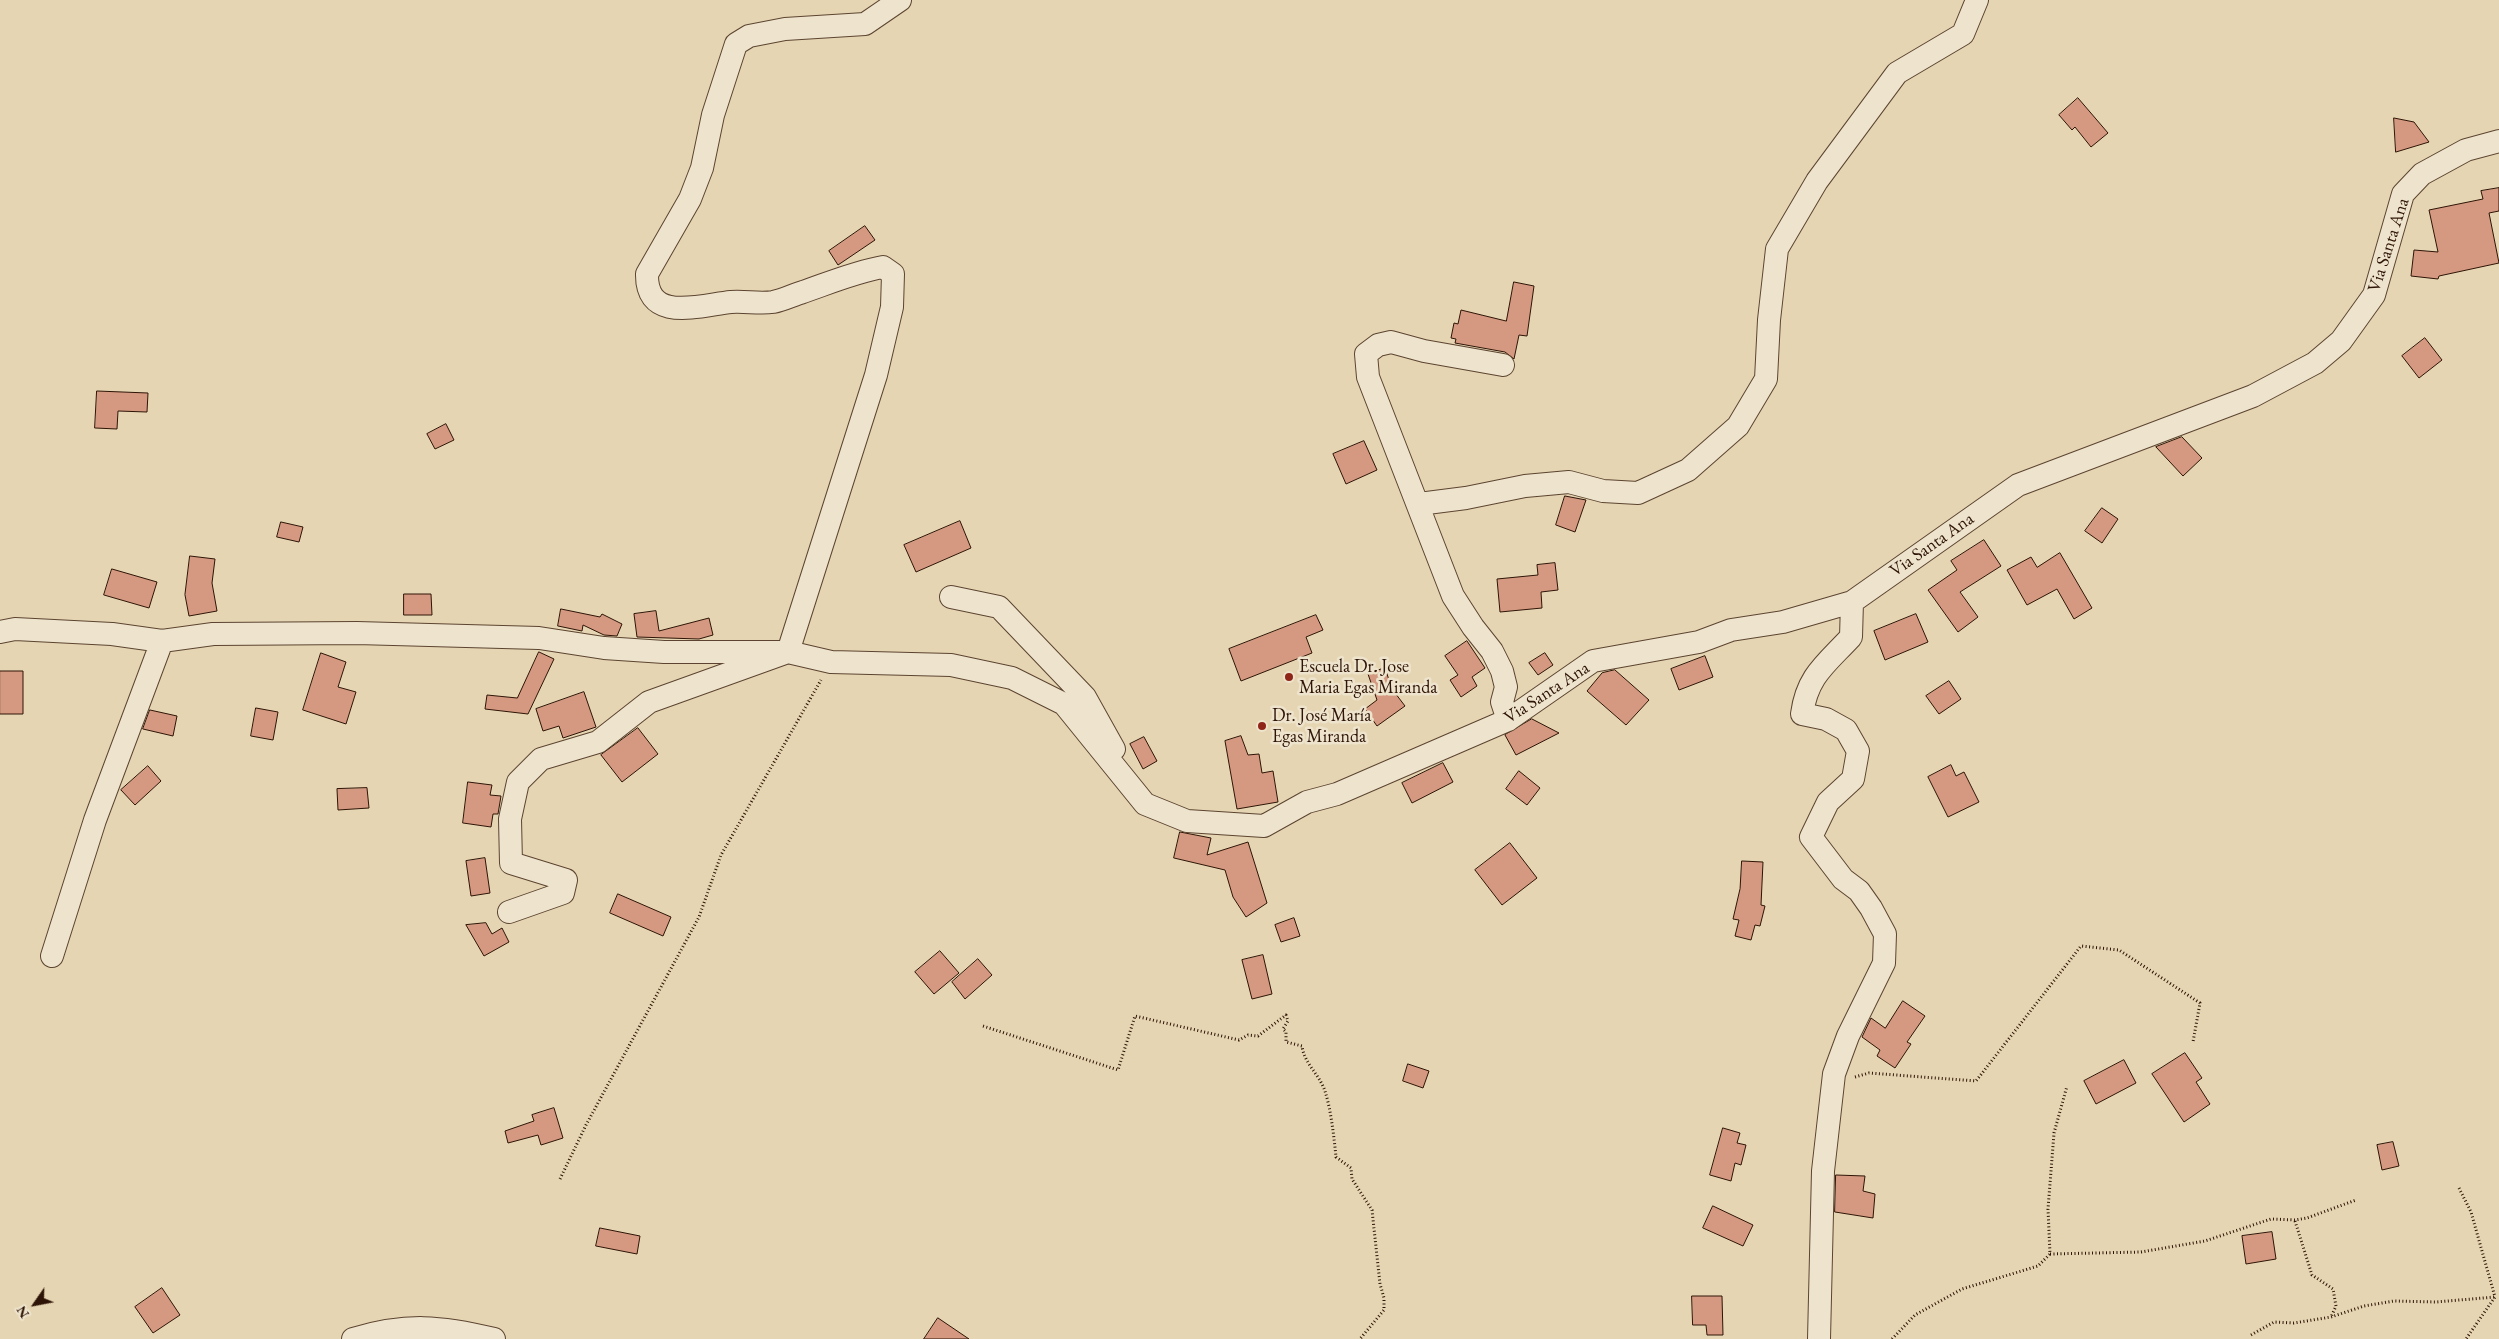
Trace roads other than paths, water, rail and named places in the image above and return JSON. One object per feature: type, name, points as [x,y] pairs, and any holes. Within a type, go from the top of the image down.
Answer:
[{"type":"street","points":[[788,652],[876,375],[892,307],[893,274],[883,266],[862,271],[774,302],[732,302],[675,309],[657,301],[650,293],[646,285],[647,274],[690,198],[702,168],[713,115],[736,44],[749,36],[785,29],[864,24],[900,0]]},
{"type":"street","points":[[1419,504],[1466,498],[1525,486],[1568,482],[1603,491],[1638,493],[1688,470],[1738,426],[1766,379],[1768,320],[1777,249],[1817,181],[1897,73],[1963,34],[1977,0]]},
{"type":"street","name":"Via Santa Ana","points":[[1145,804],[1187,821],[1264,826],[1307,802],[1337,794],[1508,720],[1593,662],[1699,642],[1730,630],[1783,622],[1852,602],[2018,485],[2253,396],[2315,363],[2341,341],[2374,296],[2403,194],[2422,174],[2466,150],[2499,141]]},
{"type":"street","points":[[1503,365],[1424,351],[1391,342],[1378,345],[1366,354],[1368,377],[1391,440],[1419,504],[1453,596],[1473,627],[1492,651],[1502,671],[1506,687],[1502,702],[1508,720]]},
{"type":"street","points":[[951,597],[999,607],[1085,697],[1145,804]]},
{"type":"street","points":[[1819,1339],[1823,1171],[1834,1074],[1848,1036],[1884,963],[1885,934],[1871,908],[1859,891],[1843,879],[1811,837],[1828,802],[1853,779],[1858,751],[1846,730],[1826,719],[1802,714],[1804,696],[1811,679],[1851,637],[1852,602]]},
{"type":"street","points":[[0,632],[15,629],[112,634],[162,641],[213,634],[357,633],[539,638],[604,648],[664,652],[788,652],[831,662],[951,665],[1012,678],[1064,704],[1145,804]]},
{"type":"street","points":[[52,956],[95,820],[162,641]]},
{"type":"street","points":[[509,912],[563,893],[566,880],[511,863],[510,819],[518,782],[541,759],[598,742],[649,702],[788,652]]},
{"type":"street","points":[[354,1339],[388,1330],[431,1327],[453,1329],[494,1339]]},
{"type":"place","name":"Escuela Dr. Jose Maria Egas Miranda","points":[[1289,677]]},
{"type":"place","name":"Dr. José María Egas Miranda","points":[[1262,726]]}]
